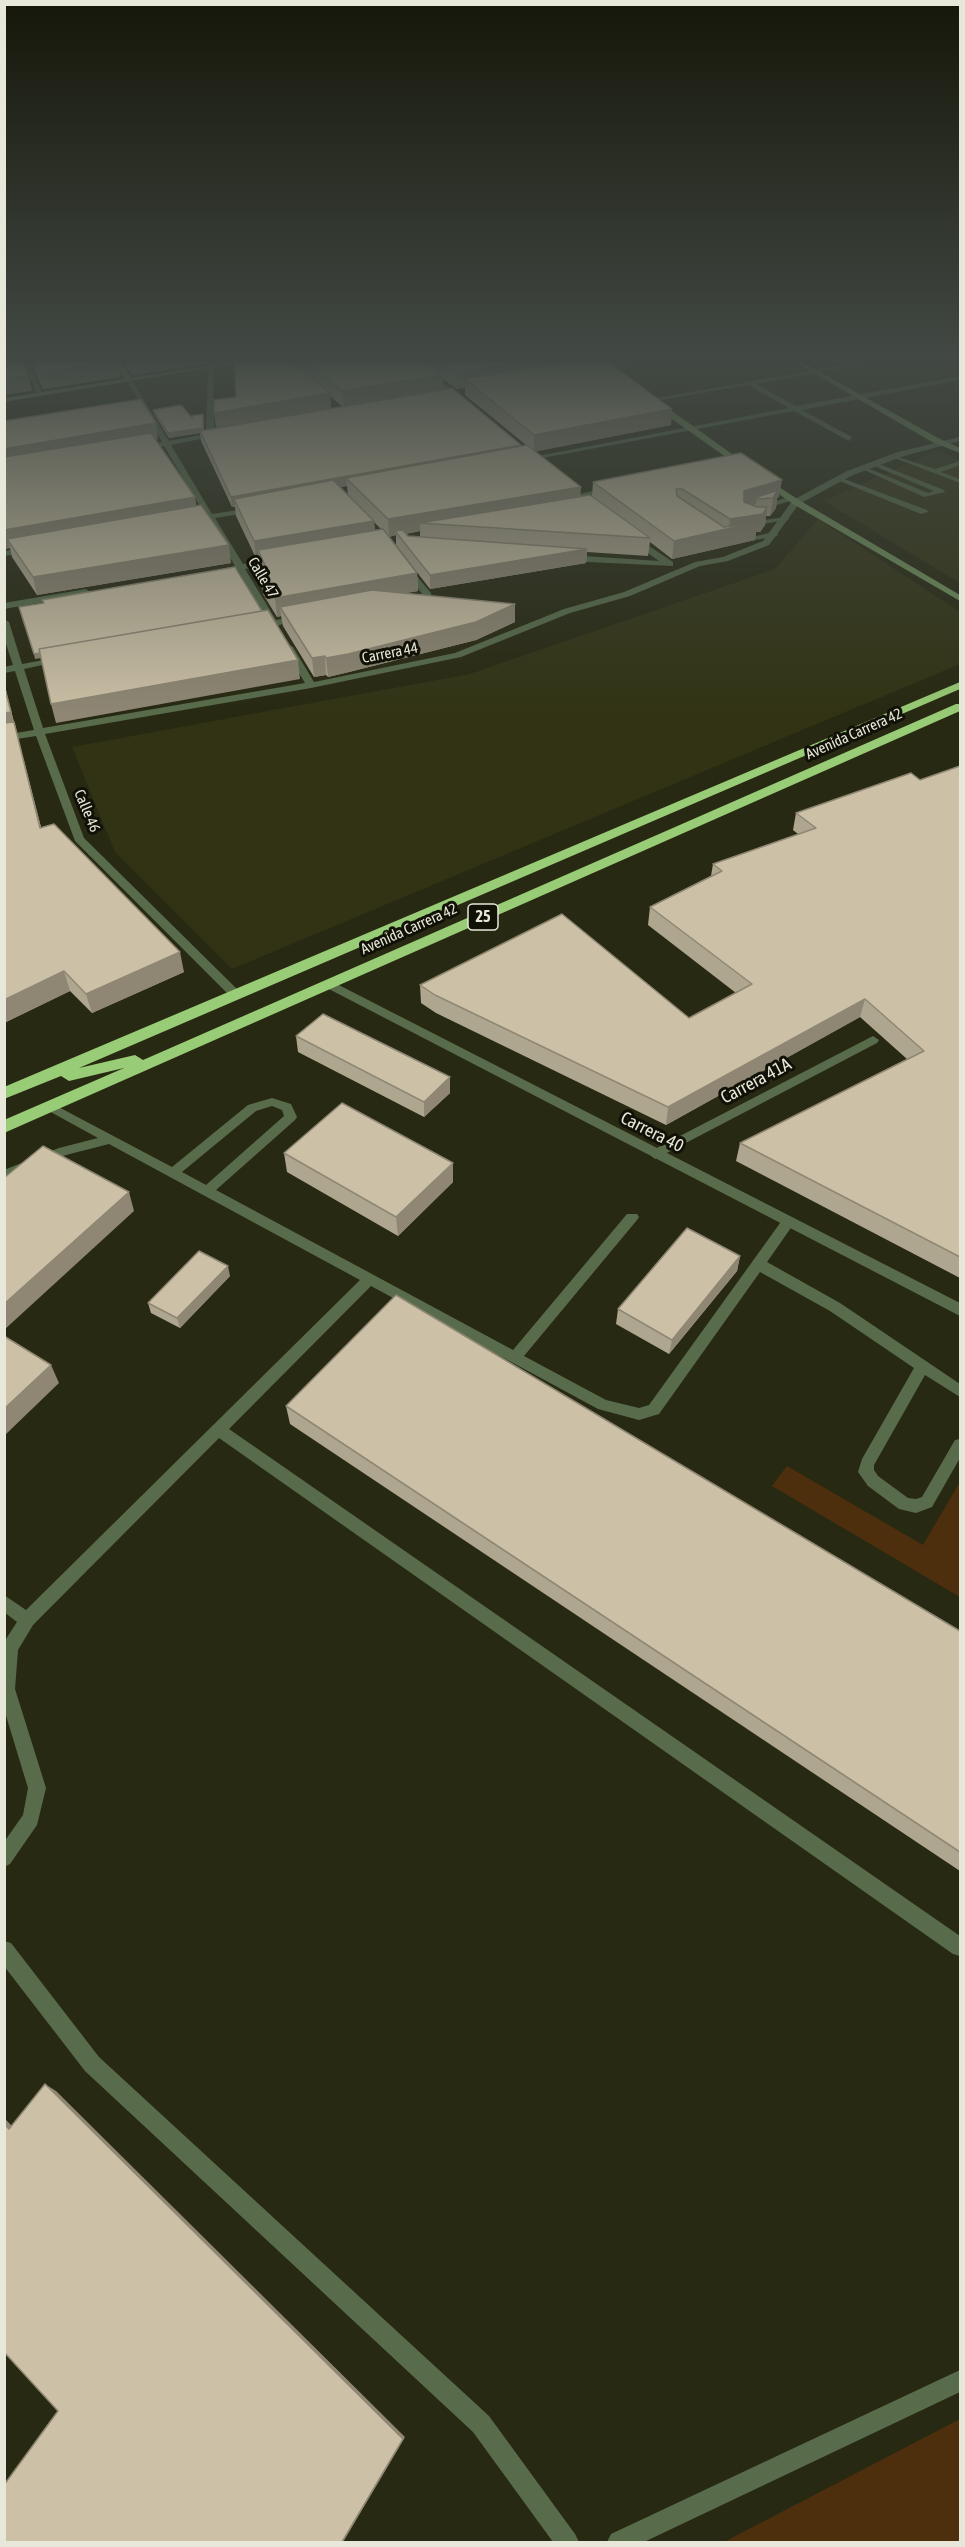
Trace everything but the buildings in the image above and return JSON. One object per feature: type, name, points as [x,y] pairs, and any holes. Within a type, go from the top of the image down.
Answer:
[{"type":"highway","name":"Avenida Carrera 42","points":[[12,1091],[960,685]]},
{"type":"highway","name":"Avenida Carrera 42","points":[[4,1127],[960,707]]},
{"type":"highway","points":[[12,1091],[181,1049]]},
{"type":"street","name":"Calle 47","points":[[189,481],[311,685]]},
{"type":"street","points":[[767,481],[794,500],[960,598]]},
{"type":"street","points":[[774,534],[786,519],[794,500],[835,481]]},
{"type":"street","points":[[569,488],[582,498],[625,486]]},
{"type":"street","points":[[176,523],[268,506]]},
{"type":"street","name":"Carrera 44","points":[[4,738],[311,685],[458,655],[567,611],[627,594],[698,564],[724,559],[766,543],[774,534]]},
{"type":"street","points":[[630,536],[669,564]]},
{"type":"street","points":[[4,554],[39,548]]},
{"type":"street","points":[[563,557],[633,563],[698,564]]},
{"type":"street","points":[[204,573],[285,560]]},
{"type":"street","points":[[396,602],[428,595],[402,560]]},
{"type":"street","points":[[4,606],[98,590]]},
{"type":"street","points":[[250,627],[278,632],[308,617]]},
{"type":"street","name":"Calle 46","points":[[4,622],[39,731],[79,839],[236,996]]},
{"type":"street","points":[[4,670],[66,659]]},
{"type":"street","name":"Carrera 40","points":[[328,984],[960,1310]]},
{"type":"lane","points":[[844,481],[924,512]]},
{"type":"lane","points":[[893,481],[927,495],[941,492],[914,481]]},
{"type":"lane","points":[[786,519],[755,521],[747,518],[746,512],[794,500]]},
{"type":"lane","points":[[726,541],[774,534]]},
{"type":"lane","name":"Carrera 41A","points":[[655,1154],[873,1040]]},
{"type":"lane","points":[[173,1173],[252,1108],[272,1102],[287,1107],[291,1117],[207,1191]]},
{"type":"lane","points":[[51,1107],[603,1405],[639,1414],[654,1410],[788,1222]]},
{"type":"lane","points":[[4,1175],[63,1151],[111,1139]]},
{"type":"lane","points":[[515,1357],[632,1216]]},
{"type":"lane","points":[[758,1264],[835,1307],[960,1391]]},
{"type":"lane","points":[[4,1858],[31,1819],[37,1788],[7,1689],[10,1648],[27,1620],[370,1279]]},
{"type":"lane","points":[[923,1365],[867,1464],[866,1472],[873,1481],[904,1504],[916,1506],[927,1502],[960,1445]]},
{"type":"lane","points":[[219,1430],[960,1947]]},
{"type":"lane","points":[[4,1602],[27,1620]]},
{"type":"lane","points":[[4,1950],[92,2064],[481,2424],[567,2542]]},
{"type":"lane","points":[[619,2542],[960,2381]]},
{"type":"shaded area","points":[[869,481],[960,481],[960,583],[824,501]]},
{"type":"shaded area","points":[[818,519],[960,612],[960,664],[232,969],[115,852],[72,747],[470,674],[775,569]]},
{"type":"shaded area","points":[[787,1466],[923,1545],[960,1482],[960,1597],[772,1486]]},
{"type":"shaded area","points":[[960,2419],[960,2542],[724,2542]]}]
